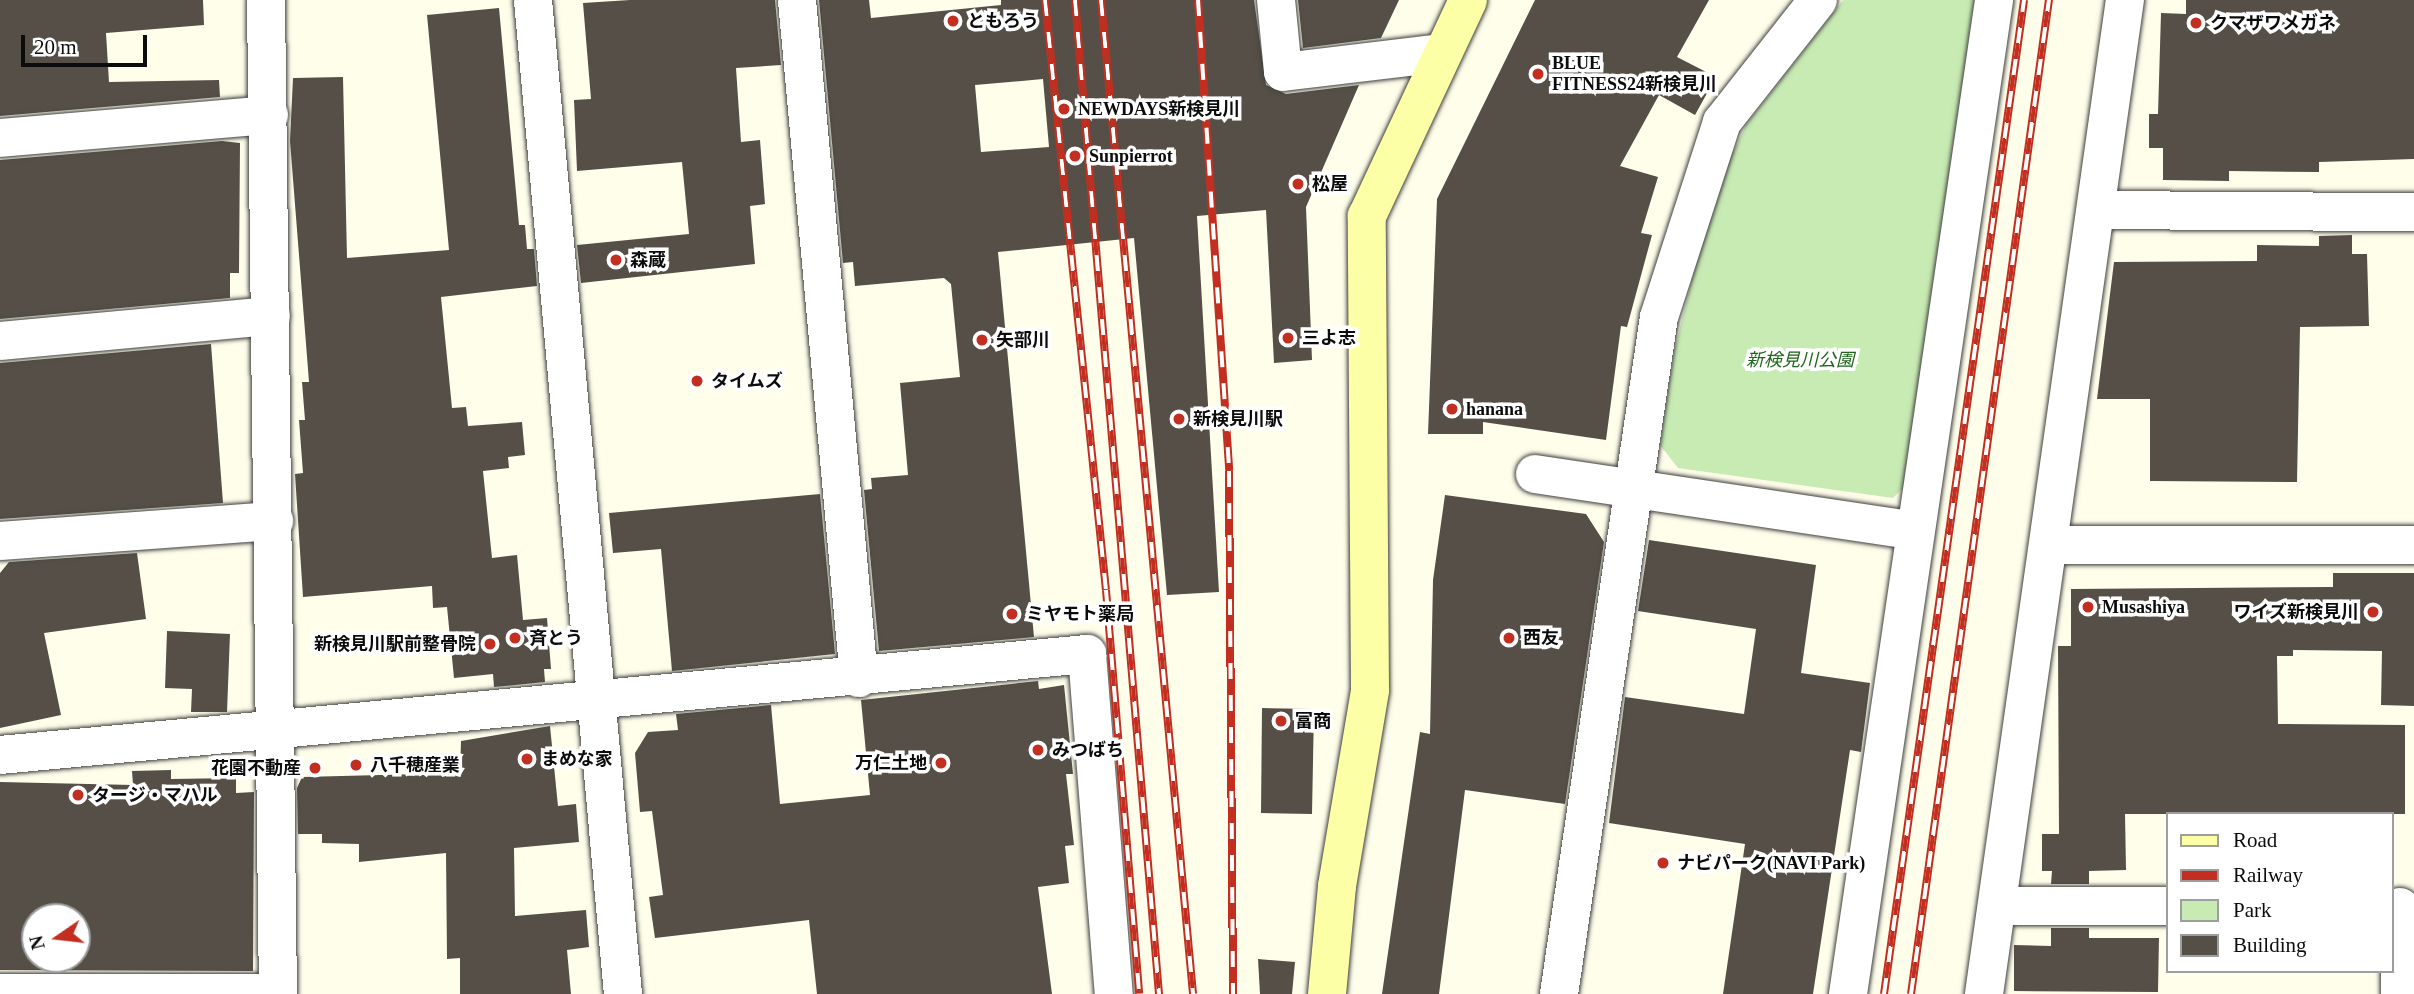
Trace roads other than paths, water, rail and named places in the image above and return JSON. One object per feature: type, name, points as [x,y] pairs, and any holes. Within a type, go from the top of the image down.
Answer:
[{"type":"street","points":[[0,993],[278,993],[266,0]]},
{"type":"street","points":[[533,0],[624,994]]},
{"type":"street","points":[[797,0],[859,678]]},
{"type":"street","points":[[1276,0],[1283,72],[1443,53]]},
{"type":"street","points":[[1327,994],[1337,886],[1370,690],[1367,216],[1468,0]]},
{"type":"street","points":[[1559,994],[1659,317],[1722,122],[1818,0]]},
{"type":"street","points":[[1849,994],[1994,0]]},
{"type":"street","points":[[1984,994],[2125,0]]},
{"type":"street","points":[[0,138],[268,115]]},
{"type":"street","points":[[2097,210],[2414,212]]},
{"type":"street","points":[[0,341],[271,316]]},
{"type":"street","points":[[1535,474],[1633,486],[1915,531]]},
{"type":"street","points":[[0,541],[274,521]]},
{"type":"street","points":[[2049,545],[2414,545]]},
{"type":"street","points":[[0,755],[596,704],[1087,654],[1114,994]]},
{"type":"street","points":[[1997,906],[2166,906]]},
{"type":"street","points":[[2400,994],[2402,907]]},
{"type":"railway","points":[[1045,0],[1106,590],[1139,994]]},
{"type":"railway","points":[[1075,0],[1159,994]]},
{"type":"railway","points":[[1101,0],[1193,994]]},
{"type":"railway","points":[[1198,0],[1229,471],[1233,994]]},
{"type":"railway","points":[[1884,994],[2024,0]]},
{"type":"railway","points":[[1911,994],[2049,0]]},
{"type":"place","name":"ともろう","points":[[953,21]]},
{"type":"place","name":"クマザワメガネ","points":[[2196,23]]},
{"type":"place","name":"BLUE FITNESS24新検見川","points":[[1538,74]]},
{"type":"place","name":"NEWDAYS新検見川","points":[[1064,109]]},
{"type":"place","name":"Sunpierrot","points":[[1075,156]]},
{"type":"place","name":"松屋","points":[[1298,184]]},
{"type":"place","name":"森蔵","points":[[616,260]]},
{"type":"place","name":"三よ志","points":[[1288,338]]},
{"type":"place","name":"矢部川","points":[[982,340]]},
{"type":"place","name":"タイムズ","points":[[697,381]]},
{"type":"place","name":"hanana","points":[[1452,409]]},
{"type":"place","name":"新検見川駅","points":[[1179,419]]},
{"type":"place","name":"Musashiya","points":[[2088,607]]},
{"type":"place","name":"ワイズ新検見川","points":[[2373,612]]},
{"type":"place","name":"ミヤモト薬局","points":[[1012,614]]},
{"type":"place","name":"斉とう","points":[[515,638]]},
{"type":"place","name":"西友","points":[[1509,638]]},
{"type":"place","name":"新検見川駅前整骨院","points":[[490,644]]},
{"type":"place","name":"富商","points":[[1281,721]]},
{"type":"place","name":"みつばち","points":[[1038,750]]},
{"type":"place","name":"まめな家","points":[[527,759]]},
{"type":"place","name":"万仁土地","points":[[941,763]]},
{"type":"place","name":"八千穂産業","points":[[356,765]]},
{"type":"place","name":"花園不動産","points":[[315,768]]},
{"type":"place","name":"タージ・マハル","points":[[78,795]]},
{"type":"place","name":"ナビパーク(NAVI Park)","points":[[1663,863]]},
{"type":"park label","name":"新検見川公園","points":[[1800,360]]}]
